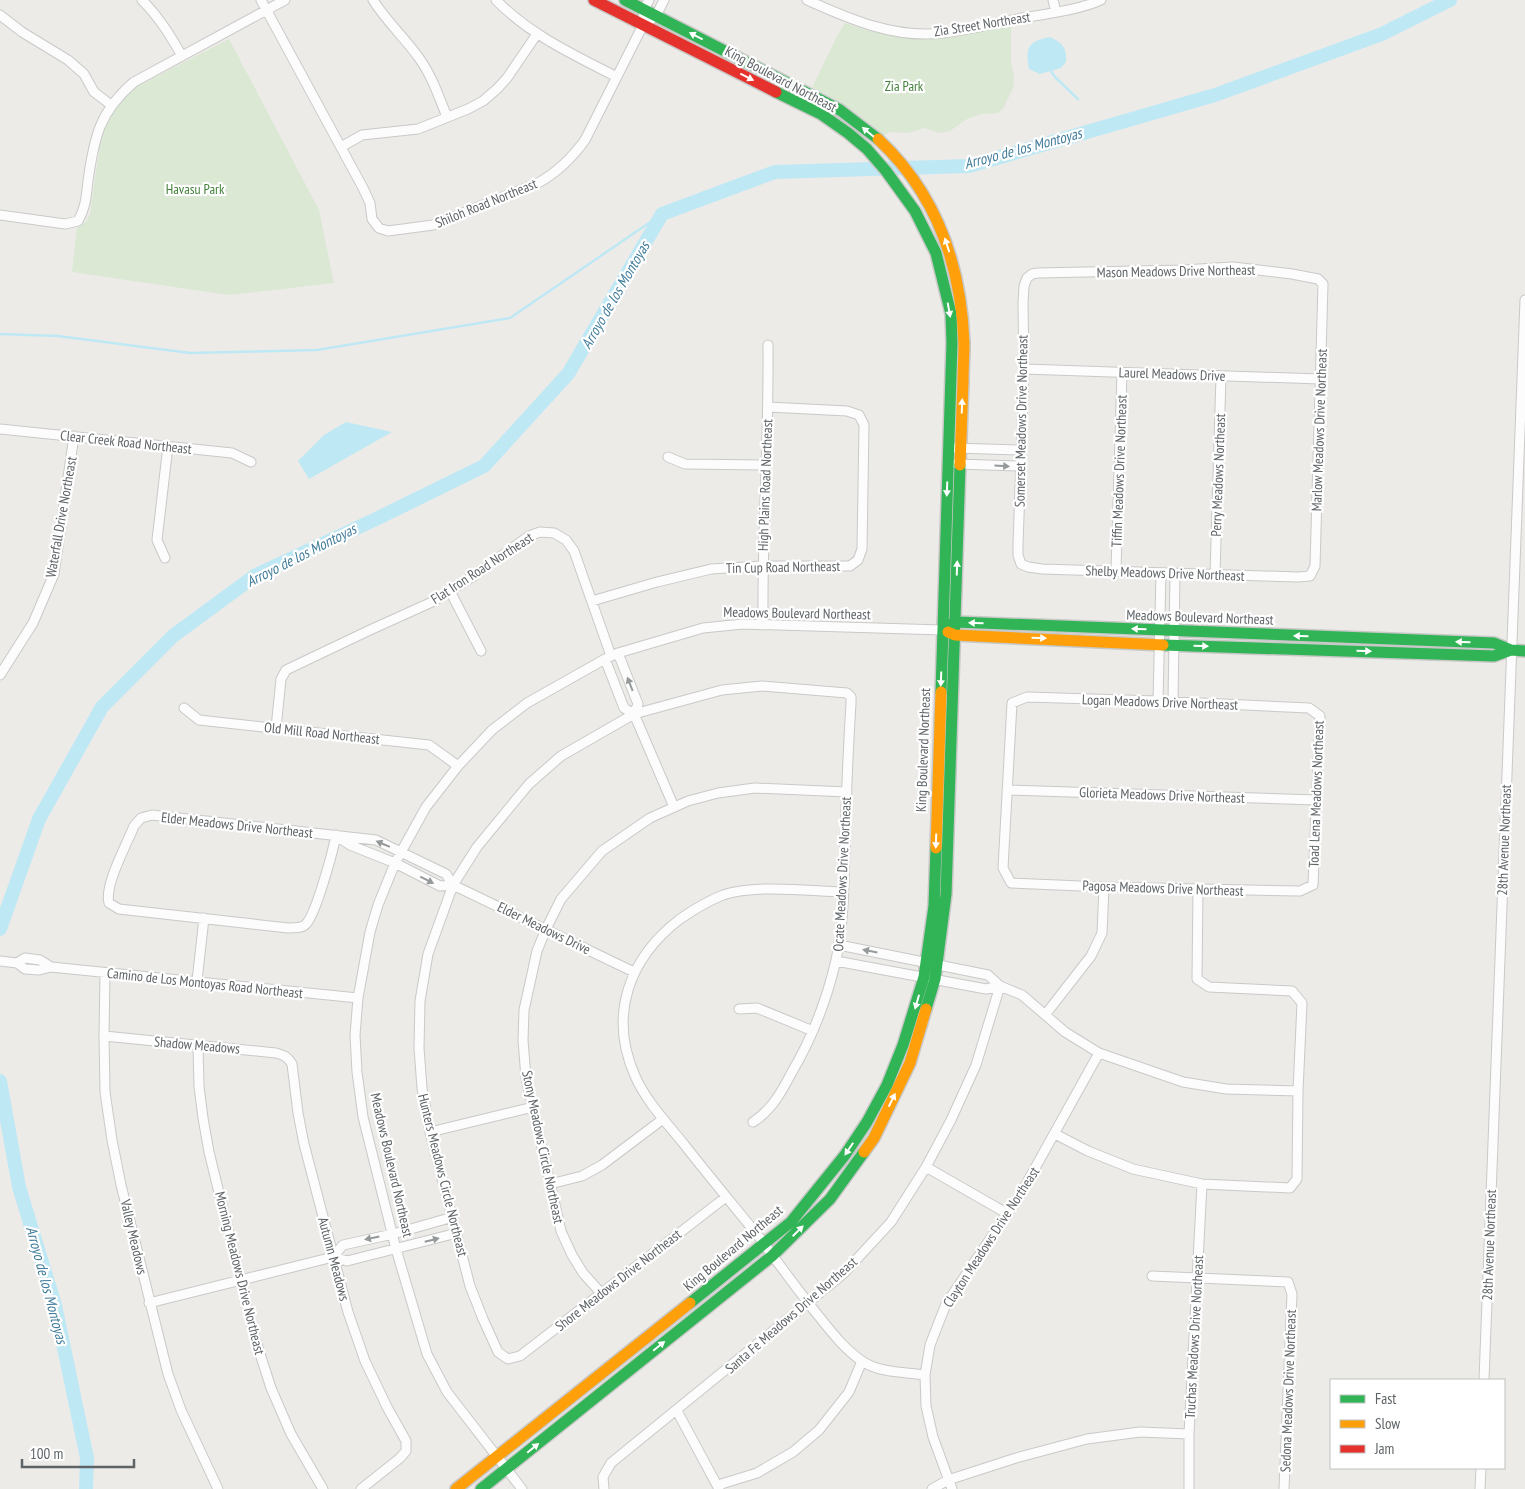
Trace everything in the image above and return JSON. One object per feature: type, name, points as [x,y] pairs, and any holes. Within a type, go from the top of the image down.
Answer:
[{"type":"street","points":[[142,0],[167,29],[182,56]]},
{"type":"street","name":"Shiloh Road Northeast","points":[[261,0],[363,188],[370,203],[372,219],[379,228],[388,231],[433,225],[538,183],[565,165],[586,140],[643,25]]},
{"type":"street","points":[[0,214],[65,224],[78,221],[84,211],[93,147],[97,132],[111,104],[122,92],[134,82],[284,0]]},
{"type":"street","points":[[373,0],[430,75],[447,118]]},
{"type":"street","points":[[496,0],[537,34],[565,51],[617,76]]},
{"type":"street","name":"King Boulevard Northeast","points":[[481,1489],[772,1256],[830,1198],[874,1138],[910,1064],[930,978],[926,961],[934,906],[952,343],[951,314],[936,253],[915,211],[880,164],[867,149],[821,114],[594,0]]},
{"type":"street","name":"King Boulevard Northeast","points":[[456,1489],[791,1222],[845,1156],[867,1122],[887,1084],[930,978],[938,964],[946,894],[964,343],[955,270],[943,233],[921,192],[903,166],[867,131],[840,110],[656,16],[646,5],[625,0]]},
{"type":"street","points":[[643,25],[656,16],[664,0]]},
{"type":"street","name":"Zia Street Northeast","points":[[806,0],[872,27],[914,33],[942,33],[1056,12],[1101,0]]},
{"type":"street","points":[[1053,0],[1056,12]]},
{"type":"street","points":[[643,25],[646,5]]},
{"type":"street","points":[[0,15],[22,32],[68,60],[84,74],[94,92],[111,104]]},
{"type":"street","points":[[341,147],[362,136],[418,129],[483,101],[498,89],[507,78],[537,34]]},
{"type":"street","name":"Mason Meadows Drive Northeast","points":[[1027,278],[1032,274],[1038,273],[1234,267],[1292,274],[1318,279],[1323,284]]},
{"type":"street","name":"Somerset Meadows Drive Northeast","points":[[1021,564],[1018,545],[1024,369],[1022,303],[1027,278]]},
{"type":"street","name":"Marlow Meadows Drive Northeast","points":[[1310,576],[1315,566],[1323,284]]},
{"type":"street","name":"28th Avenue Northeast","points":[[1484,1379],[1525,300]]},
{"type":"street","name":"High Plains Road Northeast","points":[[762,625],[768,346]]},
{"type":"street","name":"Laurel Meadows Drive","points":[[1024,369],[1320,379]]},
{"type":"street","name":"Tiffin Meadows Drive Northeast","points":[[1116,570],[1122,372]]},
{"type":"street","name":"Perry Meadows Northeast","points":[[1215,575],[1221,376]]},
{"type":"street","name":"Tin Cup Road Northeast","points":[[592,600],[711,569],[762,566],[850,566],[858,560],[862,549],[864,425],[859,415],[847,411],[768,407]]},
{"type":"street","name":"Clear Creek Road Northeast","points":[[0,429],[232,452],[251,462]]},
{"type":"street","name":"Waterfall Drive Northeast","points":[[0,675],[33,623],[54,574],[74,436]]},
{"type":"street","points":[[165,558],[157,540],[168,446]]},
{"type":"street","points":[[948,448],[1021,450]]},
{"type":"street","points":[[668,457],[686,464],[766,465]]},
{"type":"street","points":[[948,463],[1021,466]]},
{"type":"street","name":"Flat Iron Road Northeast","points":[[276,728],[281,678],[286,670],[432,602],[475,575],[529,536],[540,532],[554,533],[566,540],[574,551],[612,656]]},
{"type":"street","name":"Shelby Meadows Drive Northeast","points":[[1021,564],[1042,569],[1116,570],[1298,578],[1310,576]]},
{"type":"street","points":[[1158,701],[1161,573]]},
{"type":"street","points":[[1173,702],[1176,574]]},
{"type":"street","points":[[450,591],[482,651]]},
{"type":"street","points":[[942,630],[956,622]]},
{"type":"street","name":"Meadows Boulevard Northeast","points":[[956,622],[1494,643],[1511,650],[1525,651]]},
{"type":"street","name":"Meadows Boulevard Northeast","points":[[522,1489],[448,1392],[427,1354],[396,1249],[363,1117],[356,1072],[355,1034],[358,998],[370,932],[378,905],[395,863],[426,807],[458,766],[492,730],[527,703],[612,656],[704,628],[743,624],[942,630],[955,635],[1174,645],[1494,656],[1511,650]]},
{"type":"street","points":[[612,656],[638,704],[634,714]]},
{"type":"street","points":[[612,656],[624,708],[634,714],[674,807]]},
{"type":"street","name":"Hunters Meadows Circle Northeast","points":[[508,1359],[498,1352],[470,1286],[430,1132],[422,1088],[419,1048],[420,1001],[428,954],[454,885],[477,847],[528,784],[561,756],[634,714],[730,689],[762,686],[847,693]]},
{"type":"street","name":"Ocate Meadows Drive Northeast","points":[[753,1122],[772,1107],[799,1060],[813,1031],[836,961],[844,892],[851,703],[847,693]]},
{"type":"street","name":"Logan Meadows Drive Northeast","points":[[1007,790],[1012,703],[1027,697],[1309,708]]},
{"type":"street","name":"Old Mill Road Northeast","points":[[184,708],[199,720],[417,742],[429,745],[458,766]]},
{"type":"street","name":"Toad Lena Meadows Northeast","points":[[1309,708],[1320,716],[1313,885]]},
{"type":"street","name":"Stony Meadows Circle Northeast","points":[[601,1293],[583,1273],[561,1231],[526,1078],[523,1040],[524,1010],[537,950],[546,929],[561,899],[602,850],[650,818],[674,807],[718,793],[755,788],[847,792]]},
{"type":"street","name":"Glorieta Meadows Drive Northeast","points":[[1007,790],[1317,800]]},
{"type":"street","name":"Pagosa Meadows Drive Northeast","points":[[1007,790],[1003,868],[1012,883],[1300,891],[1313,885]]},
{"type":"street","name":"Elder Meadows Drive Northeast","points":[[204,918],[119,909],[109,903],[110,883],[138,820],[152,815],[376,840],[446,874],[454,885]]},
{"type":"street","points":[[198,981],[204,918],[288,928],[304,926],[308,923],[333,851],[336,835]]},
{"type":"street","name":"Elder Meadows Drive Northeast","points":[[336,835],[350,845],[395,863],[440,886],[454,885]]},
{"type":"street","name":"Elder Meadows Drive","points":[[454,885],[634,972]]},
{"type":"street","points":[[1045,1015],[1091,956],[1102,933],[1104,887]]},
{"type":"street","points":[[1055,1134],[1088,1151],[1133,1169],[1202,1184],[1290,1188],[1297,1179],[1302,1003],[1292,991],[1209,987],[1197,979],[1198,889]]},
{"type":"street","points":[[844,892],[746,890],[723,895],[693,910],[668,928],[648,950],[634,972],[623,1014],[622,1030],[624,1045],[635,1077],[642,1090],[838,1339],[862,1361],[871,1366],[925,1375]]},
{"type":"street","points":[[839,945],[988,975],[1000,986],[1022,995],[1065,1032],[1099,1054],[1183,1082],[1226,1089],[1298,1091]]},
{"type":"street","name":"Camino de Los Montoyas Road Northeast","points":[[0,961],[15,963],[26,958],[40,960],[51,967],[358,998]]},
{"type":"street","points":[[836,961],[986,989],[1000,986]]},
{"type":"street","name":"Valley Meadows","points":[[105,973],[105,1092],[121,1185],[168,1374],[181,1410],[218,1489]]},
{"type":"street","name":"Santa Fe Meadows Drive Northeast","points":[[604,1489],[604,1477],[611,1464],[843,1274],[891,1222],[926,1167],[951,1120],[976,1065],[1000,986]]},
{"type":"street","points":[[739,1008],[757,1008],[813,1031]]},
{"type":"street","name":"Shadow Meadows","points":[[104,1036],[276,1052],[289,1058]]},
{"type":"street","name":"Morning Meadows Drive Northeast","points":[[198,1046],[199,1087],[209,1152],[254,1335],[271,1388],[291,1434],[323,1489]]},
{"type":"street","name":"Clayton Meadows Drive Northeast","points":[[950,1485],[933,1437],[926,1406],[925,1375],[930,1345],[946,1304],[1020,1195],[1099,1054]]},
{"type":"street","name":"Autumn Meadows","points":[[289,1058],[292,1064],[304,1144],[348,1312],[365,1361],[406,1441],[406,1451],[400,1458],[361,1489]]},
{"type":"street","points":[[430,1132],[533,1108]]},
{"type":"street","points":[[550,1184],[582,1176],[602,1164],[663,1118]]},
{"type":"street","points":[[926,1167],[1008,1214]]},
{"type":"street","name":"Truchas Meadows Drive Northeast","points":[[1189,1489],[1189,1434],[1202,1184]]},
{"type":"street","name":"Shore Meadows Drive Northeast","points":[[508,1359],[520,1356],[726,1197]]},
{"type":"street","points":[[333,1257],[343,1245],[393,1234],[453,1217]]},
{"type":"street","points":[[150,1303],[333,1257],[347,1261],[457,1233]]},
{"type":"street","points":[[1152,1276],[1196,1278]]},
{"type":"street","name":"Sedona Meadows Drive Northeast","points":[[1196,1278],[1288,1282],[1292,1294],[1284,1489]]},
{"type":"street","points":[[677,1411],[719,1487],[757,1473],[793,1452],[819,1430],[849,1392],[862,1361]]},
{"type":"street","points":[[932,1489],[950,1485],[1016,1458],[1087,1440],[1140,1432],[1189,1434]]},
{"type":"street","points":[[1480,1489],[1481,1469]]},
{"type":"green space","name":"Zia Park","points":[[845,23],[889,35],[928,38],[967,34],[1011,25],[1013,88],[1003,109],[997,113],[981,114],[967,119],[950,131],[939,133],[925,128],[908,133],[891,132],[883,135],[849,108],[812,88]]},
{"type":"green space","name":"Havasu Park","points":[[229,39],[319,210],[334,283],[229,295],[72,272],[77,228],[86,222],[90,214],[100,145],[112,112],[134,88]]},
{"type":"water","points":[[1050,37],[1063,46],[1066,53],[1066,62],[1061,68],[1040,74],[1029,69],[1028,51],[1033,43]]},
{"type":"water","points":[[346,422],[392,432],[309,479],[298,461],[324,435]]},
{"type":"waterway","name":"Arroyo de los Montoyas","points":[[0,929],[39,819],[102,707],[173,636],[256,575],[484,466],[568,374],[662,214],[775,172],[969,166],[1215,95],[1382,34],[1450,0]]},
{"type":"waterway","points":[[1051,71],[1078,99]]},
{"type":"waterway","points":[[0,334],[58,336],[190,353],[317,350],[510,318],[662,214]]},
{"type":"waterway","name":"Arroyo de los Montoyas","points":[[0,1081],[19,1187],[55,1305],[87,1458],[86,1489]]},
{"type":"traffic: fast","points":[[625,0],[840,110],[878,139]]},
{"type":"traffic: fast","points":[[776,92],[821,114],[867,149],[886,171],[915,211],[936,253],[951,314],[952,343],[941,692]]},
{"type":"traffic: fast","points":[[926,1009],[935,979],[946,894],[960,465]]},
{"type":"traffic: fast","points":[[950,625],[956,622],[1494,643],[1511,650]]},
{"type":"traffic: fast","points":[[1163,645],[1494,656],[1511,650],[1525,651]]},
{"type":"traffic: fast","points":[[690,1303],[791,1222],[845,1155],[867,1122],[887,1085],[903,1045],[924,977],[934,906],[936,848]]},
{"type":"traffic: fast","points":[[481,1489],[772,1256],[830,1199],[864,1152]]},
{"type":"traffic: slow","points":[[878,139],[898,160],[930,207],[942,232],[951,258],[962,314],[964,343],[960,465]]},
{"type":"traffic: slow","points":[[948,632],[955,635],[1163,645]]},
{"type":"traffic: slow","points":[[936,848],[941,692]]},
{"type":"traffic: slow","points":[[864,1152],[874,1138],[910,1063],[926,1009]]},
{"type":"traffic: slow","points":[[456,1489],[690,1303]]},
{"type":"traffic: jam","points":[[594,0],[776,92]]}]
